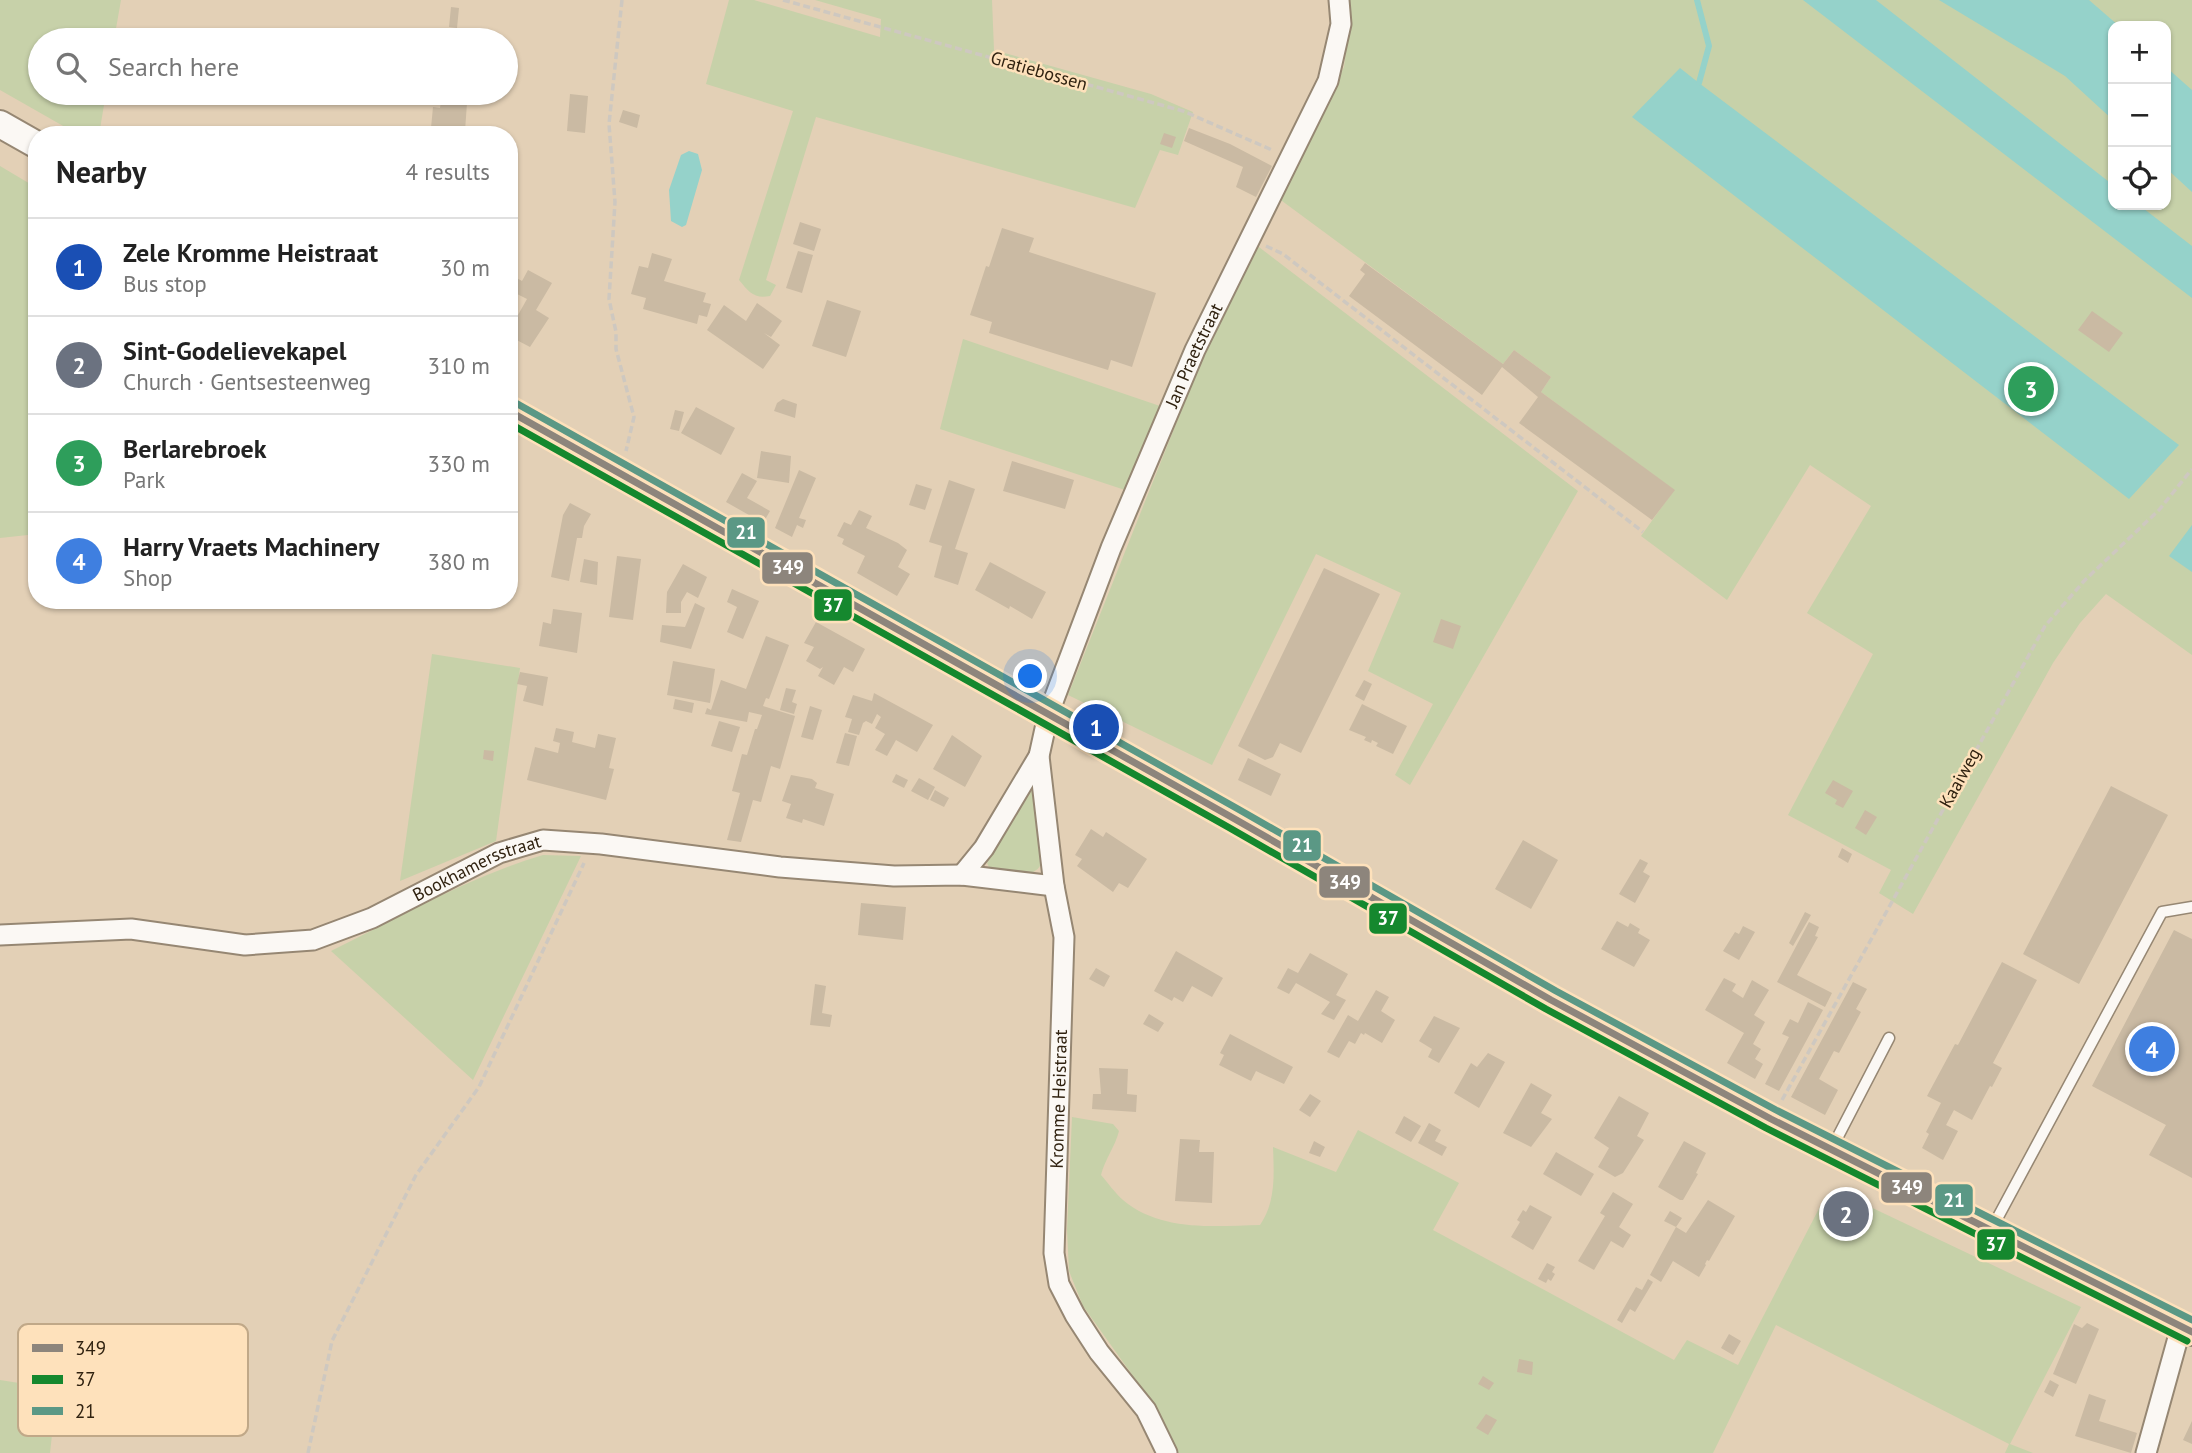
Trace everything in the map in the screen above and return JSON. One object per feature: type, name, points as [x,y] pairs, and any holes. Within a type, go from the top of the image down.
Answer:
[{"type":"main road","points":[[0,124],[28,140]]},
{"type":"main road","points":[[518,416],[1551,1000],[1771,1119],[2186,1329]]},
{"type":"street","name":"Jan Praetstraat","points":[[1048,715],[1111,548],[1195,350],[1328,81],[1341,24],[1339,0]]},
{"type":"street","name":"Kromme Heistraat","points":[[1048,715],[1039,757],[1054,886],[1064,937],[1055,1253],[1059,1284],[1074,1315],[1146,1410],[1167,1453]]},
{"type":"street","points":[[962,875],[984,848],[1039,757]]},
{"type":"street","name":"Bookhamersstraat","points":[[0,935],[131,929],[245,945],[313,940],[372,918],[499,853],[544,840],[593,843],[779,867],[894,876],[962,875],[1054,886]]},
{"type":"street","points":[[2146,1453],[2186,1329]]},
{"type":"lane","points":[[1991,1230],[2162,912],[2192,908]]},
{"type":"lane","points":[[1832,1149],[1889,1038]]},
{"type":"path","points":[[619,473],[634,417],[616,349],[616,332],[608,299],[615,202],[609,124],[622,0]]},
{"type":"path","name":"Gratiebossen","points":[[783,0],[1183,111],[1289,158]]},
{"type":"path","points":[[1251,237],[1283,254],[1643,532]]},
{"type":"path","name":"Kaaiweg","points":[[1771,1119],[2045,626],[2084,580],[2159,510],[2192,469]]},
{"type":"path","points":[[308,1453],[332,1342],[416,1175],[479,1087],[593,843]]},
{"type":"green space","points":[[0,0],[121,0],[116,28],[28,28],[28,105],[104,105],[100,126],[63,126],[0,90]]},
{"type":"green space","points":[[729,0],[754,0],[880,37],[881,19],[815,0],[992,0],[994,50],[1151,94],[1193,112],[1178,155],[1160,150],[1135,208],[816,117],[766,280],[776,285],[770,296],[760,296],[749,291],[739,280],[793,111],[706,84]]},
{"type":"green space","points":[[1349,0],[2192,0],[2192,655],[2106,594],[2080,623],[2053,663],[1913,914],[1879,893],[1891,870],[1788,815],[1873,654],[1807,613],[1871,506],[1810,465],[1727,600],[1641,536],[1674,490],[1541,392],[1551,377],[1514,350],[1503,364],[1278,198],[1344,67],[1350,19]]},
{"type":"green space","points":[[0,166],[28,183],[28,535],[0,538]]},
{"type":"green space","points":[[1255,244],[1578,491],[1410,785],[1395,775],[1433,704],[1368,671],[1401,593],[1316,554],[1212,765],[1068,695],[1209,341]]},
{"type":"green space","points":[[963,339],[1160,406],[1125,490],[940,429]]},
{"type":"green space","points":[[432,654],[520,668],[496,841],[400,881]]},
{"type":"green space","points":[[1032,790],[1041,864],[1026,874],[990,869],[987,863]]},
{"type":"green space","points":[[543,855],[581,856],[473,1080],[331,951],[488,874]]},
{"type":"green space","points":[[1072,1117],[1113,1124],[1119,1131],[1101,1175],[1123,1200],[1154,1218],[1206,1226],[1260,1225],[1271,1197],[1274,1177],[1273,1147],[1336,1172],[1358,1130],[1459,1183],[1433,1230],[1674,1360],[1687,1340],[1738,1365],[1825,1197],[1838,1203],[1843,1194],[2081,1307],[2010,1444],[2033,1453],[2005,1453],[2009,1444],[1776,1325],[1713,1453],[1176,1453],[1148,1397],[1083,1306],[1069,1271],[1067,1230]]},
{"type":"green space","points":[[0,1380],[18,1383],[18,1436],[52,1436],[50,1453],[0,1453]]},
{"type":"water","points":[[1803,0],[1876,0],[2108,181],[2108,210],[2145,210],[2192,246],[2192,298]]},
{"type":"water","points":[[1939,0],[2089,0],[2113,21],[2108,21],[2108,115],[2065,76]]},
{"type":"water","points":[[1680,68],[2179,445],[2129,499],[1632,117]]},
{"type":"water","points":[[2171,71],[2192,90],[2192,192],[2171,173]]},
{"type":"water","points":[[689,151],[698,154],[702,170],[686,225],[682,227],[671,221],[669,190],[681,155]]},
{"type":"water","points":[[2192,525],[2192,572],[2169,556]]},
{"type":"building","points":[[451,7],[459,8],[457,28],[449,27]]},
{"type":"building","points":[[570,94],[588,96],[585,133],[567,131]]},
{"type":"building","points":[[440,105],[467,105],[465,126],[431,126],[433,107],[440,108]]},
{"type":"building","points":[[623,110],[640,115],[637,128],[619,122]]},
{"type":"building","points":[[1189,128],[1230,144],[1272,166],[1256,197],[1236,187],[1243,167],[1184,141]]},
{"type":"building","points":[[1164,133],[1176,137],[1172,148],[1160,144]]},
{"type":"building","points":[[800,222],[821,229],[814,251],[793,244]]},
{"type":"building","points":[[1002,228],[1034,238],[1029,252],[1156,293],[1132,367],[1111,360],[1108,370],[989,333],[992,322],[970,315]]},
{"type":"building","points":[[798,251],[813,255],[802,293],[786,288]]},
{"type":"building","points":[[652,253],[672,259],[664,281],[706,293],[703,302],[711,304],[707,317],[699,315],[697,324],[643,309],[646,298],[631,294],[639,266],[648,268]]},
{"type":"building","points":[[1365,263],[1503,364],[1514,350],[1551,377],[1541,392],[1675,490],[1652,520],[1519,423],[1538,397],[1502,367],[1482,395],[1349,296],[1365,274],[1360,270]]},
{"type":"building","points":[[528,270],[552,283],[536,310],[549,318],[530,347],[518,341],[518,315],[527,299],[518,294],[518,279],[522,281]]},
{"type":"building","points":[[827,300],[861,311],[846,357],[812,346]]},
{"type":"building","points":[[757,303],[782,321],[771,337],[764,333],[780,345],[763,369],[707,330],[724,305],[746,321]]},
{"type":"building","points":[[2092,311],[2123,333],[2109,352],[2078,330]]},
{"type":"building","points":[[783,399],[797,404],[795,418],[774,411],[777,403]]},
{"type":"building","points":[[696,407],[735,428],[721,455],[681,433]]},
{"type":"building","points":[[675,410],[684,412],[679,431],[670,429]]},
{"type":"building","points":[[761,451],[791,456],[789,483],[757,478]]},
{"type":"building","points":[[1012,461],[1074,480],[1065,509],[1003,491]]},
{"type":"building","points":[[799,470],[816,478],[799,518],[806,520],[803,528],[797,525],[792,537],[775,528]]},
{"type":"building","points":[[742,473],[757,481],[747,498],[770,511],[763,523],[726,502]]},
{"type":"building","points":[[949,480],[975,489],[955,549],[968,553],[958,585],[934,577],[942,546],[929,542]]},
{"type":"building","points":[[916,484],[932,489],[925,510],[909,505]]},
{"type":"building","points":[[570,503],[591,514],[584,526],[582,538],[577,538],[569,581],[551,577],[563,515]]},
{"type":"building","points":[[859,510],[872,516],[866,528],[907,550],[898,567],[910,574],[897,596],[857,573],[865,556],[842,544],[844,539],[837,536],[844,522],[851,525]]},
{"type":"building","points":[[617,556],[641,559],[633,620],[609,617]]},
{"type":"building","points":[[584,559],[598,562],[597,585],[580,582]]},
{"type":"building","points":[[990,562],[1046,592],[1032,619],[975,590]]},
{"type":"building","points":[[683,564],[707,577],[698,598],[687,592],[681,602],[681,613],[666,613],[667,592]]},
{"type":"building","points":[[1324,568],[1380,594],[1301,753],[1280,743],[1273,757],[1265,760],[1238,746]]},
{"type":"building","points":[[732,589],[759,601],[743,639],[727,632],[737,607],[727,602]]},
{"type":"building","points":[[695,603],[705,608],[691,649],[660,642],[662,625],[685,627]]},
{"type":"building","points":[[553,609],[582,613],[577,653],[539,646],[543,622],[551,624]]},
{"type":"building","points":[[1441,619],[1461,626],[1453,649],[1433,642]]},
{"type":"building","points":[[816,622],[865,649],[853,672],[844,667],[834,685],[818,676],[823,667],[820,669],[806,661],[814,647],[804,643]]},
{"type":"building","points":[[766,636],[789,645],[769,699],[766,698],[763,706],[795,716],[780,769],[771,766],[761,802],[753,800],[741,842],[727,840],[740,793],[732,791],[742,754],[747,755],[762,715],[749,712],[747,722],[705,714],[707,708],[711,710],[721,680],[746,689]]},
{"type":"building","points":[[673,661],[715,669],[710,703],[667,695]]},
{"type":"building","points":[[520,672],[548,677],[543,706],[523,701],[527,686],[517,684]]},
{"type":"building","points":[[1364,680],[1372,684],[1364,701],[1355,696]]},
{"type":"building","points":[[786,688],[796,690],[792,702],[797,704],[794,714],[780,710]]},
{"type":"building","points":[[874,693],[933,725],[917,752],[896,740],[887,756],[875,750],[885,734],[875,728],[881,717],[877,714],[872,724],[866,721],[863,723],[859,735],[848,732],[852,719],[845,717],[853,695],[872,701]]},
{"type":"building","points":[[675,699],[694,703],[692,713],[673,709]]},
{"type":"building","points":[[1362,704],[1407,726],[1393,754],[1376,746],[1378,743],[1364,740],[1366,737],[1349,730]]},
{"type":"building","points":[[810,706],[822,710],[813,740],[801,737]]},
{"type":"building","points":[[719,721],[740,727],[732,752],[711,746]]},
{"type":"building","points":[[556,728],[574,732],[572,742],[595,748],[598,734],[616,738],[609,768],[614,769],[606,800],[527,780],[535,747],[558,753],[560,743],[553,741]]},
{"type":"building","points":[[845,733],[857,736],[849,766],[836,763]]},
{"type":"building","points":[[952,735],[982,756],[965,787],[933,769]]},
{"type":"building","points":[[484,750],[494,751],[493,761],[483,759]]},
{"type":"building","points":[[1248,758],[1281,774],[1271,796],[1238,780]]},
{"type":"building","points":[[896,774],[908,780],[904,788],[892,782]]},
{"type":"building","points":[[791,775],[812,779],[817,783],[815,788],[834,794],[824,826],[803,819],[802,823],[786,818],[791,804],[782,801]]},
{"type":"building","points":[[919,778],[935,787],[928,800],[911,791]]},
{"type":"building","points":[[1833,780],[1853,791],[1843,808],[1835,804],[1837,800],[1825,793]]},
{"type":"building","points":[[2111,786],[2168,815],[2079,984],[2023,954]]},
{"type":"building","points":[[935,790],[949,798],[944,807],[930,800]]},
{"type":"building","points":[[1865,810],[1877,817],[1866,835],[1855,828]]},
{"type":"building","points":[[1091,829],[1103,837],[1106,832],[1147,859],[1128,888],[1119,883],[1113,892],[1077,866],[1082,859],[1075,855]]},
{"type":"building","points":[[1523,840],[1558,860],[1531,909],[1495,889]]},
{"type":"building","points":[[1842,848],[1852,854],[1848,863],[1838,857]]},
{"type":"building","points":[[1640,859],[1648,863],[1643,872],[1650,876],[1635,903],[1619,894]]},
{"type":"building","points":[[861,903],[906,907],[903,940],[858,935]]},
{"type":"building","points":[[1805,912],[1811,915],[1793,946],[1789,943]]},
{"type":"building","points":[[1617,921],[1628,927],[1630,923],[1640,929],[1638,933],[1650,940],[1634,967],[1601,949]]},
{"type":"building","points":[[1809,922],[1819,927],[1815,936],[1818,937],[1797,975],[1832,993],[1825,1007],[1777,982]]},
{"type":"building","points":[[1743,926],[1755,932],[1739,960],[1723,951],[1735,932],[1739,934]]},
{"type":"building","points":[[2174,930],[2192,939],[2192,1178],[2149,1155],[2166,1125],[2092,1086]]},
{"type":"building","points":[[1176,951],[1223,978],[1212,997],[1192,986],[1183,1002],[1174,997],[1172,1001],[1154,991]]},
{"type":"building","points":[[1310,953],[1348,974],[1336,995],[1346,1000],[1334,1020],[1321,1014],[1330,1002],[1296,983],[1289,994],[1277,988],[1288,968],[1298,973]]},
{"type":"building","points":[[2002,962],[2037,980],[1993,1063],[2002,1068],[1972,1120],[1954,1110],[1946,1125],[1958,1131],[1943,1160],[1922,1148],[1929,1134],[1926,1132],[1941,1103],[1927,1096],[1955,1044],[1958,1045]]},
{"type":"building","points":[[1096,968],[1110,976],[1104,987],[1089,979]]},
{"type":"building","points":[[1724,978],[1736,984],[1732,991],[1743,998],[1752,980],[1769,990],[1754,1015],[1765,1022],[1753,1044],[1761,1049],[1755,1059],[1763,1064],[1755,1079],[1727,1063],[1744,1033],[1705,1010]]},
{"type":"building","points":[[1853,982],[1867,989],[1856,1009],[1861,1012],[1839,1053],[1834,1051],[1819,1079],[1838,1090],[1825,1115],[1791,1097]]},
{"type":"building","points":[[815,984],[826,986],[822,1013],[832,1015],[830,1027],[810,1025]]},
{"type":"building","points":[[1376,990],[1389,997],[1381,1011],[1395,1020],[1382,1043],[1361,1033],[1355,1044],[1349,1041],[1339,1058],[1327,1052],[1348,1015],[1358,1021]]},
{"type":"building","points":[[1808,1002],[1823,1010],[1779,1091],[1765,1084],[1789,1037],[1782,1034],[1790,1019],[1798,1023]]},
{"type":"building","points":[[1149,1014],[1164,1023],[1158,1032],[1143,1024]]},
{"type":"building","points":[[1434,1016],[1460,1028],[1439,1063],[1428,1057],[1432,1049],[1419,1041]]},
{"type":"building","points":[[1230,1034],[1293,1067],[1284,1084],[1256,1071],[1251,1081],[1219,1065],[1224,1055],[1220,1053]]},
{"type":"building","points":[[1488,1053],[1505,1062],[1479,1108],[1454,1093],[1471,1063],[1477,1067]]},
{"type":"building","points":[[1099,1068],[1128,1069],[1127,1094],[1137,1095],[1136,1112],[1092,1109],[1093,1094],[1101,1094]]},
{"type":"building","points":[[1531,1083],[1552,1095],[1541,1113],[1552,1119],[1531,1147],[1503,1133]]},
{"type":"building","points":[[1310,1094],[1321,1101],[1310,1117],[1299,1110]]},
{"type":"building","points":[[1619,1096],[1649,1113],[1637,1136],[1644,1140],[1623,1173],[1615,1177],[1598,1167],[1609,1148],[1594,1138]]},
{"type":"building","points":[[1404,1116],[1421,1126],[1411,1142],[1395,1133]]},
{"type":"building","points":[[1429,1123],[1441,1130],[1435,1141],[1447,1147],[1442,1156],[1418,1143]]},
{"type":"building","points":[[1180,1139],[1200,1140],[1199,1152],[1214,1152],[1212,1203],[1175,1201]]},
{"type":"building","points":[[1314,1141],[1325,1147],[1320,1157],[1309,1153]]},
{"type":"building","points":[[1684,1141],[1706,1153],[1696,1173],[1698,1174],[1683,1200],[1680,1200],[1658,1187]]},
{"type":"building","points":[[1556,1152],[1594,1174],[1581,1196],[1543,1174]]},
{"type":"building","points":[[1613,1192],[1633,1204],[1619,1227],[1631,1235],[1623,1248],[1611,1241],[1594,1270],[1578,1261],[1605,1216],[1600,1213]]},
{"type":"building","points":[[1708,1200],[1735,1216],[1699,1277],[1673,1261],[1661,1282],[1650,1275],[1676,1227],[1686,1233]]},
{"type":"building","points":[[1846,1204],[1854,1208],[1847,1224],[1838,1220]]},
{"type":"building","points":[[1530,1205],[1552,1217],[1533,1250],[1511,1237],[1520,1222],[1517,1220]]},
{"type":"building","points":[[1670,1211],[1682,1218],[1676,1227],[1664,1221]]},
{"type":"building","points":[[1547,1263],[1555,1267],[1552,1272],[1555,1274],[1551,1281],[1548,1279],[1546,1283],[1538,1279]]},
{"type":"building","points":[[1648,1279],[1653,1282],[1635,1312],[1630,1309],[1622,1323],[1617,1320],[1636,1287],[1642,1290]]},
{"type":"building","points":[[2087,1323],[2099,1329],[2076,1384],[2053,1374],[2074,1324],[2082,1328]]},
{"type":"building","points":[[1729,1334],[1741,1341],[1733,1355],[1721,1348]]},
{"type":"building","points":[[1519,1359],[1533,1362],[1532,1375],[1517,1372]]},
{"type":"building","points":[[1483,1376],[1494,1383],[1489,1390],[1478,1384]]},
{"type":"building","points":[[2050,1380],[2059,1385],[2053,1397],[2044,1392]]},
{"type":"building","points":[[2089,1394],[2106,1400],[2099,1421],[2137,1433],[2131,1453],[2075,1436]]},
{"type":"building","points":[[1486,1414],[1497,1420],[1488,1435],[1476,1428]]},
{"type":"building","points":[[2192,1421],[2192,1444],[2183,1440]]},
{"type":"waterway","points":[[1697,0],[1709,46],[1699,83]]},
{"type":"transit line","name":"21","points":[[518,404],[1556,991],[1776,1110],[2192,1320]]},
{"type":"transit line","name":"349","points":[[518,416],[1551,1000],[1771,1119],[2192,1332]]},
{"type":"transit line","name":"37","points":[[518,428],[1546,1009],[1766,1128],[2187,1341]]},
{"type":"place","name":"Berlarebroek","points":[[2031,389]]},
{"type":"place","name":"Zele Kromme Heistraat","points":[[1096,727]]},
{"type":"place","name":"Harry Vraets Machinery","points":[[2152,1049]]},
{"type":"place","name":"Sint-Godelievekapel","points":[[1846,1214]]}]
